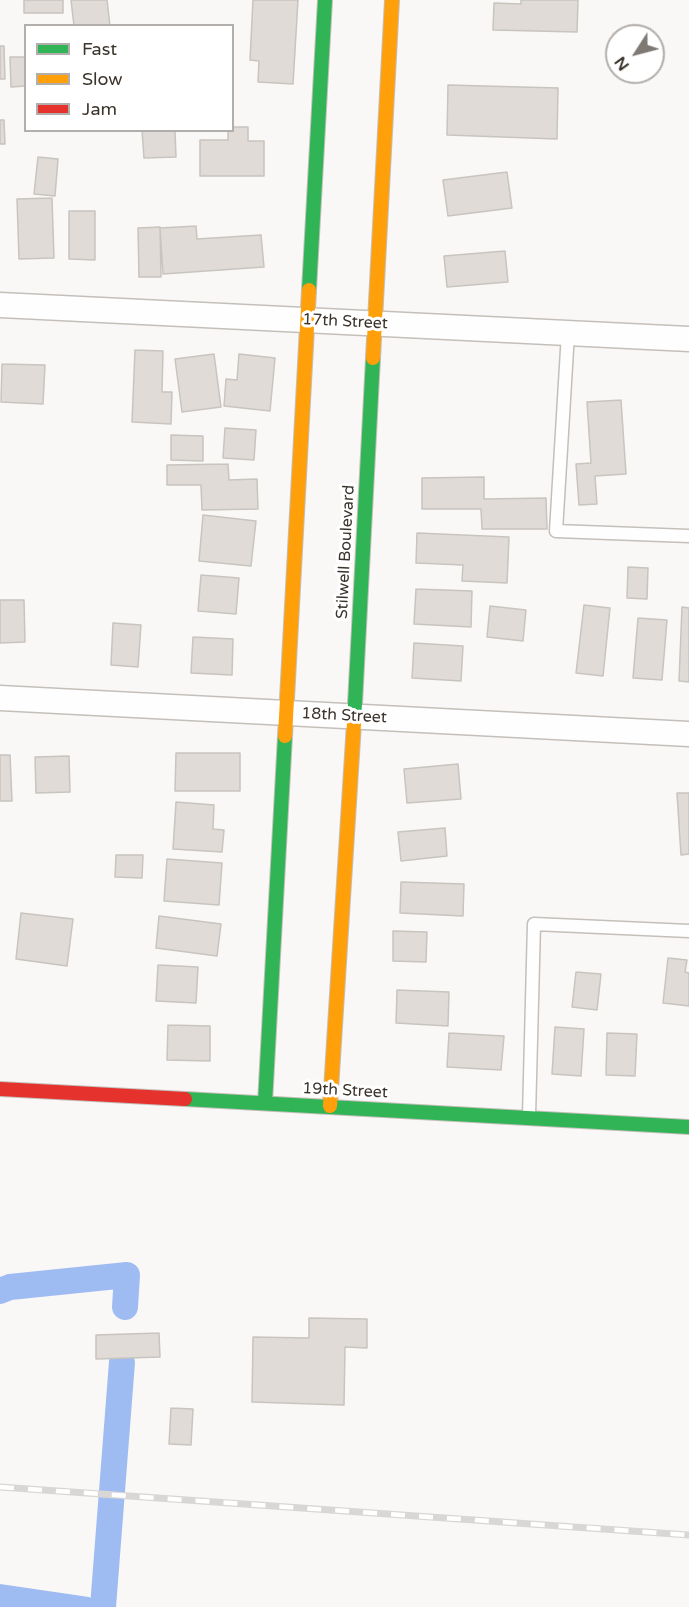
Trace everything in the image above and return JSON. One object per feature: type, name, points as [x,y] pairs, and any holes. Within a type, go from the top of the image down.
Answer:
[{"type":"street","points":[[265,1103],[325,0]]},
{"type":"street","name":"Stilwell Boulevard","points":[[330,1106],[354,716],[392,0]]},
{"type":"street","name":"17th Street","points":[[0,304],[689,339]]},
{"type":"street","name":"18th Street","points":[[0,698],[689,734]]},
{"type":"street","name":"19th Street","points":[[0,1089],[689,1127]]},
{"type":"lane","points":[[568,333],[556,531],[689,536]]},
{"type":"lane","points":[[529,1118],[534,924],[689,931]]},
{"type":"water","points":[[0,1584],[89,1597],[110,1607],[0,1607]]},
{"type":"building","points":[[24,0],[63,0],[63,13],[24,13]]},
{"type":"building","points":[[71,0],[107,0],[110,24],[74,24]]},
{"type":"building","points":[[253,0],[298,0],[293,84],[258,82],[259,61],[250,60]]},
{"type":"building","points":[[521,0],[578,0],[577,32],[493,30],[494,3],[521,4]]},
{"type":"building","points":[[0,46],[4,46],[5,79],[0,79]]},
{"type":"building","points":[[10,57],[24,57],[24,86],[11,87]]},
{"type":"building","points":[[448,85],[558,88],[557,139],[447,135]]},
{"type":"building","points":[[0,120],[4,120],[5,144],[0,144]]},
{"type":"building","points":[[234,127],[248,127],[248,141],[264,141],[264,176],[200,176],[200,140],[228,140],[228,132],[234,132]]},
{"type":"building","points":[[142,132],[175,132],[176,157],[144,158]]},
{"type":"building","points":[[38,157],[58,159],[55,196],[34,194]]},
{"type":"building","points":[[507,172],[512,208],[448,216],[443,180]]},
{"type":"building","points":[[52,198],[54,258],[19,259],[17,199]]},
{"type":"building","points":[[69,211],[95,211],[95,260],[69,259]]},
{"type":"building","points":[[196,226],[197,239],[261,235],[264,267],[163,274],[160,228]]},
{"type":"building","points":[[160,227],[161,277],[139,277],[138,228]]},
{"type":"building","points":[[505,251],[508,282],[447,287],[444,256]]},
{"type":"building","points":[[135,350],[163,351],[162,392],[172,392],[171,424],[132,422]]},
{"type":"building","points":[[214,354],[221,407],[182,412],[175,359]]},
{"type":"building","points":[[239,354],[275,358],[270,411],[224,406],[226,379],[237,380]]},
{"type":"building","points":[[2,364],[45,365],[43,404],[1,402]]},
{"type":"building","points":[[621,400],[626,474],[595,476],[597,504],[579,505],[576,464],[591,463],[587,402]]},
{"type":"building","points":[[225,428],[256,430],[254,460],[223,458]]},
{"type":"building","points":[[171,435],[203,436],[203,461],[171,460]]},
{"type":"building","points":[[228,464],[229,480],[257,479],[258,509],[202,510],[201,485],[167,485],[167,465]]},
{"type":"building","points":[[484,477],[484,499],[546,498],[547,529],[482,529],[481,509],[422,509],[422,478]]},
{"type":"building","points":[[203,515],[256,521],[251,566],[199,561]]},
{"type":"building","points":[[417,533],[509,537],[507,583],[462,581],[463,565],[416,563]]},
{"type":"building","points":[[628,567],[648,568],[647,599],[627,598]]},
{"type":"building","points":[[201,575],[239,578],[236,614],[198,611]]},
{"type":"building","points":[[416,589],[472,591],[471,627],[414,624]]},
{"type":"building","points":[[0,600],[24,600],[25,642],[0,643]]},
{"type":"building","points":[[584,605],[610,608],[603,676],[576,673]]},
{"type":"building","points":[[490,606],[526,610],[523,641],[487,637]]},
{"type":"building","points":[[682,607],[689,608],[689,682],[679,681]]},
{"type":"building","points":[[638,618],[667,620],[662,680],[633,678]]},
{"type":"building","points":[[113,623],[141,625],[138,667],[111,665]]},
{"type":"building","points":[[193,637],[233,639],[232,675],[191,673]]},
{"type":"building","points":[[414,643],[463,646],[461,681],[412,678]]},
{"type":"building","points":[[176,753],[240,753],[240,791],[175,791]]},
{"type":"building","points":[[0,755],[10,755],[12,801],[0,801]]},
{"type":"building","points":[[69,756],[70,792],[36,793],[35,757]]},
{"type":"building","points":[[458,764],[461,799],[407,803],[404,769]]},
{"type":"building","points":[[677,793],[689,793],[689,854],[681,855]]},
{"type":"building","points":[[176,802],[214,805],[213,829],[224,830],[222,852],[173,849]]},
{"type":"building","points":[[445,828],[447,856],[401,861],[398,832]]},
{"type":"building","points":[[116,855],[143,855],[142,878],[115,877]]},
{"type":"building","points":[[167,859],[222,863],[219,905],[164,901]]},
{"type":"building","points":[[401,882],[464,884],[463,916],[400,913]]},
{"type":"building","points":[[21,913],[73,919],[67,966],[16,959]]},
{"type":"building","points":[[159,916],[221,924],[217,956],[156,948]]},
{"type":"building","points":[[393,931],[427,932],[426,962],[393,961]]},
{"type":"building","points":[[668,958],[687,960],[685,972],[689,973],[689,1006],[663,1003]]},
{"type":"building","points":[[158,965],[198,967],[196,1003],[156,1001]]},
{"type":"building","points":[[576,972],[601,974],[597,1010],[572,1007]]},
{"type":"building","points":[[397,990],[449,992],[448,1026],[396,1023]]},
{"type":"building","points":[[168,1025],[210,1026],[210,1061],[167,1060]]},
{"type":"building","points":[[555,1027],[584,1029],[581,1076],[552,1074]]},
{"type":"building","points":[[449,1033],[504,1036],[501,1070],[447,1067]]},
{"type":"building","points":[[607,1033],[637,1034],[635,1076],[606,1075]]},
{"type":"building","points":[[309,1318],[367,1319],[367,1348],[345,1347],[344,1405],[252,1402],[253,1337],[309,1338]]},
{"type":"building","points":[[159,1333],[160,1357],[96,1359],[96,1335]]},
{"type":"building","points":[[171,1408],[193,1409],[191,1445],[169,1444]]},
{"type":"waterway","points":[[0,1291],[10,1287],[127,1275],[125,1307]]},
{"type":"waterway","points":[[103,1607],[122,1362]]},
{"type":"railway","points":[[0,1487],[689,1535]]},
{"type":"traffic: fast","points":[[309,290],[325,0]]},
{"type":"traffic: fast","points":[[354,723],[373,358]]},
{"type":"traffic: fast","points":[[265,1103],[285,736]]},
{"type":"traffic: fast","points":[[185,1099],[689,1127]]},
{"type":"traffic: slow","points":[[373,358],[392,0]]},
{"type":"traffic: slow","points":[[285,736],[309,290]]},
{"type":"traffic: slow","points":[[330,1106],[354,723]]},
{"type":"traffic: jam","points":[[0,1089],[185,1099]]}]
